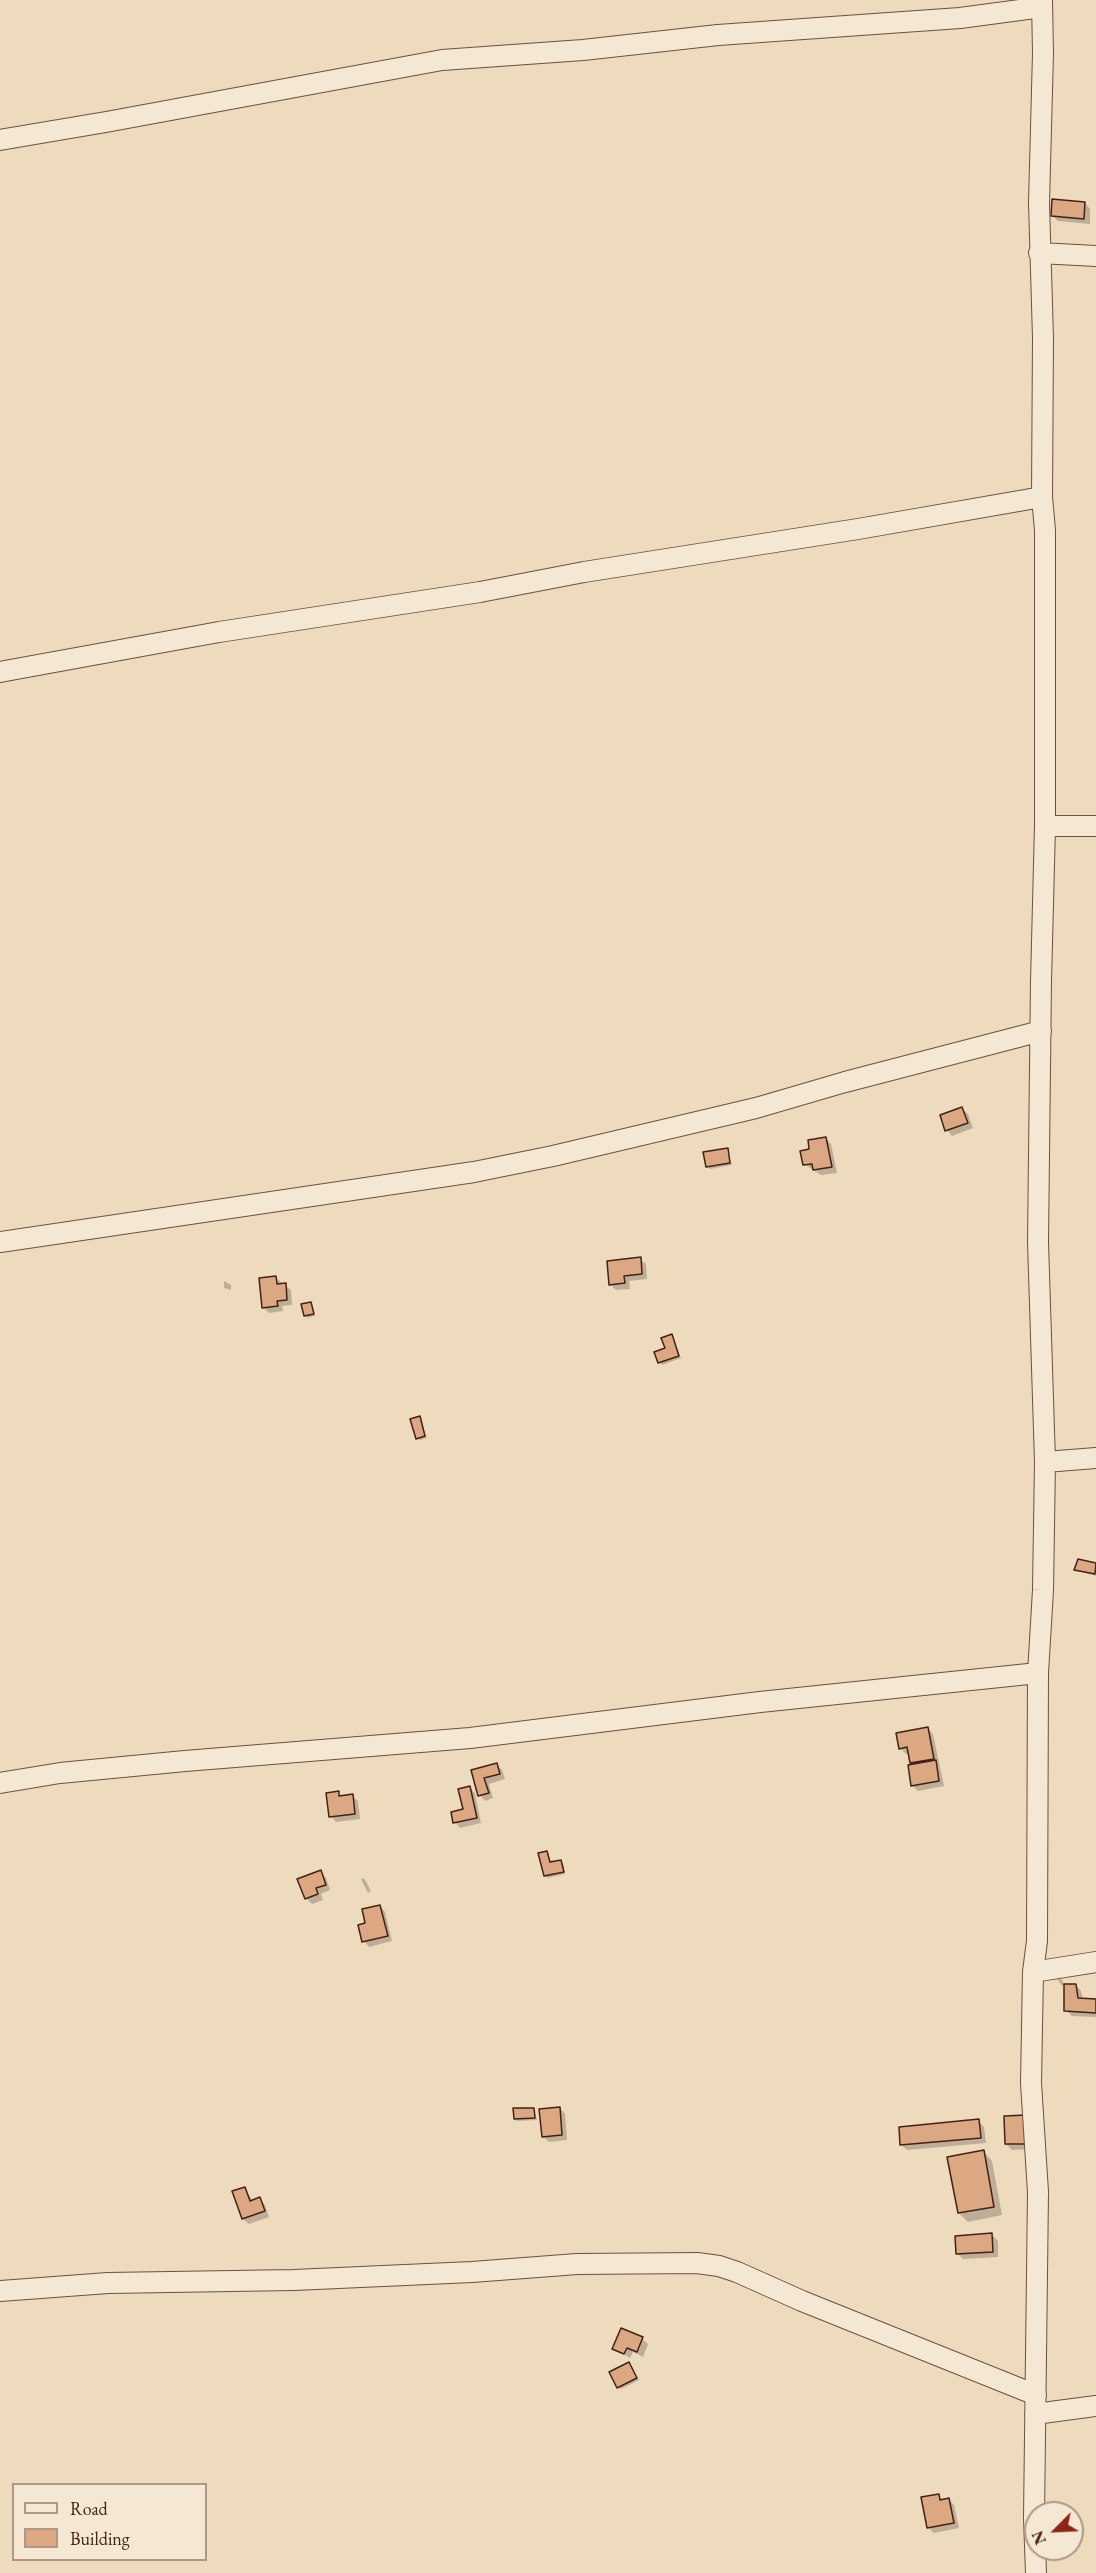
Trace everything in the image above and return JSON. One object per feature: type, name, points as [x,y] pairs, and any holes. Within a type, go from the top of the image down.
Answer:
[{"type":"street","points":[[0,140],[106,123],[442,60],[960,18],[1042,4],[1039,253],[1043,338],[1045,826],[1038,1242],[1045,1462],[1043,1602],[1038,1672],[1037,1941],[1033,1972],[1031,2083],[1038,2192],[1034,2518],[1036,2573]]},
{"type":"street","points":[[1039,253],[1096,256]]},
{"type":"street","points":[[0,672],[219,632],[858,530],[1042,497]]},
{"type":"street","points":[[1045,826],[1096,826]]},
{"type":"street","points":[[0,1242],[474,1172],[553,1156],[756,1108],[845,1082],[1041,1031]]},
{"type":"street","points":[[1045,1462],[1096,1458]]},
{"type":"street","points":[[0,1783],[60,1773],[470,1738],[760,1702],[1038,1672]]},
{"type":"street","points":[[1033,1972],[1096,1962]]},
{"type":"street","points":[[0,2291],[108,2283],[294,2280],[472,2272],[577,2264],[697,2263],[719,2266],[737,2272],[1035,2405],[1096,2406]]},
{"type":"building","points":[[1052,199],[1085,202],[1084,219],[1051,216]]},
{"type":"building","points":[[962,1107],[968,1123],[945,1131],[940,1115]]},
{"type":"building","points":[[826,1137],[832,1167],[813,1170],[812,1164],[803,1165],[800,1151],[809,1149],[808,1140]]},
{"type":"building","points":[[728,1148],[730,1163],[706,1167],[703,1152]]},
{"type":"building","points":[[641,1257],[642,1274],[624,1276],[625,1283],[609,1285],[607,1261]]},
{"type":"building","points":[[276,1276],[277,1284],[286,1283],[287,1300],[277,1301],[278,1306],[262,1308],[259,1278]]},
{"type":"building","points":[[311,1302],[314,1314],[304,1316],[301,1304]]},
{"type":"building","points":[[672,1334],[679,1356],[658,1363],[654,1352],[665,1348],[661,1338]]},
{"type":"building","points":[[420,1416],[425,1436],[416,1439],[410,1419]]},
{"type":"building","points":[[1078,1559],[1096,1563],[1095,1574],[1074,1570]]},
{"type":"building","points":[[928,1727],[934,1759],[910,1763],[907,1747],[899,1749],[896,1733]]},
{"type":"building","points":[[936,1760],[939,1781],[911,1786],[908,1765]]},
{"type":"building","points":[[497,1763],[500,1774],[484,1778],[489,1793],[478,1796],[471,1770]]},
{"type":"building","points":[[470,1786],[477,1818],[453,1823],[451,1812],[463,1809],[458,1789]]},
{"type":"building","points":[[339,1791],[339,1796],[353,1794],[355,1814],[329,1817],[326,1793]]},
{"type":"building","points":[[547,1851],[550,1862],[561,1860],[564,1872],[544,1876],[538,1853]]},
{"type":"building","points":[[321,1870],[326,1885],[316,1888],[318,1894],[305,1899],[297,1879]]},
{"type":"building","points":[[380,1905],[388,1936],[362,1942],[358,1925],[365,1923],[362,1909]]},
{"type":"building","points":[[1064,1984],[1076,1984],[1078,1998],[1096,1999],[1096,2013],[1064,2011]]},
{"type":"building","points":[[560,2107],[562,2135],[542,2137],[539,2109]]},
{"type":"building","points":[[513,2108],[534,2108],[535,2118],[514,2119]]},
{"type":"building","points":[[1026,2115],[1027,2144],[1005,2144],[1004,2116]]},
{"type":"building","points":[[979,2119],[981,2138],[900,2145],[899,2127]]},
{"type":"building","points":[[984,2150],[994,2207],[958,2213],[947,2157]]},
{"type":"building","points":[[245,2187],[250,2201],[260,2197],[265,2211],[242,2219],[232,2191]]},
{"type":"building","points":[[992,2233],[993,2252],[956,2254],[955,2236]]},
{"type":"building","points":[[621,2328],[643,2337],[637,2352],[627,2348],[624,2354],[612,2349]]},
{"type":"building","points":[[629,2362],[637,2378],[617,2388],[609,2372]]},
{"type":"building","points":[[939,2494],[940,2500],[949,2498],[954,2523],[927,2528],[921,2497]]}]
